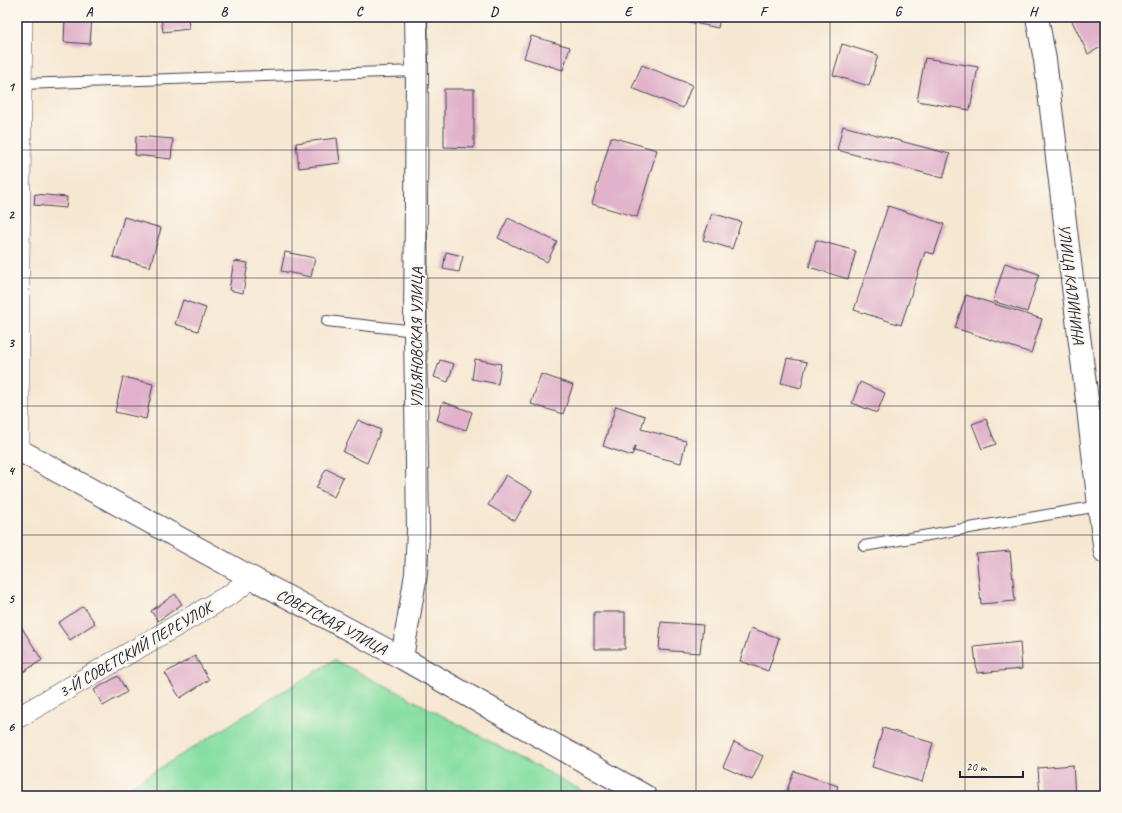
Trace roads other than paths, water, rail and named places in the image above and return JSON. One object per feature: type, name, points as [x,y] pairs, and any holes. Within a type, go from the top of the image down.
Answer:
[{"type":"street","points":[[18,450],[22,17]]},
{"type":"street","name":"УЛЬЯНОВСКАЯ УЛИЦА","points":[[402,658],[416,574],[418,530],[415,331],[416,17]]},
{"type":"street","name":"УЛИЦА КАЛИНИНА","points":[[1037,17],[1045,60],[1105,552]]},
{"type":"street","name":"СОВЕТСКАЯ УЛИЦА","points":[[18,450],[402,658],[645,796]]},
{"type":"street","name":"3-Й СОВЕТСКИЙ ПЕРЕУЛОК","points":[[17,718],[231,594],[252,578]]},
{"type":"lane","points":[[21,84],[417,71]]},
{"type":"lane","points":[[327,321],[415,331]]},
{"type":"lane","points":[[864,546],[1099,506]]}]
